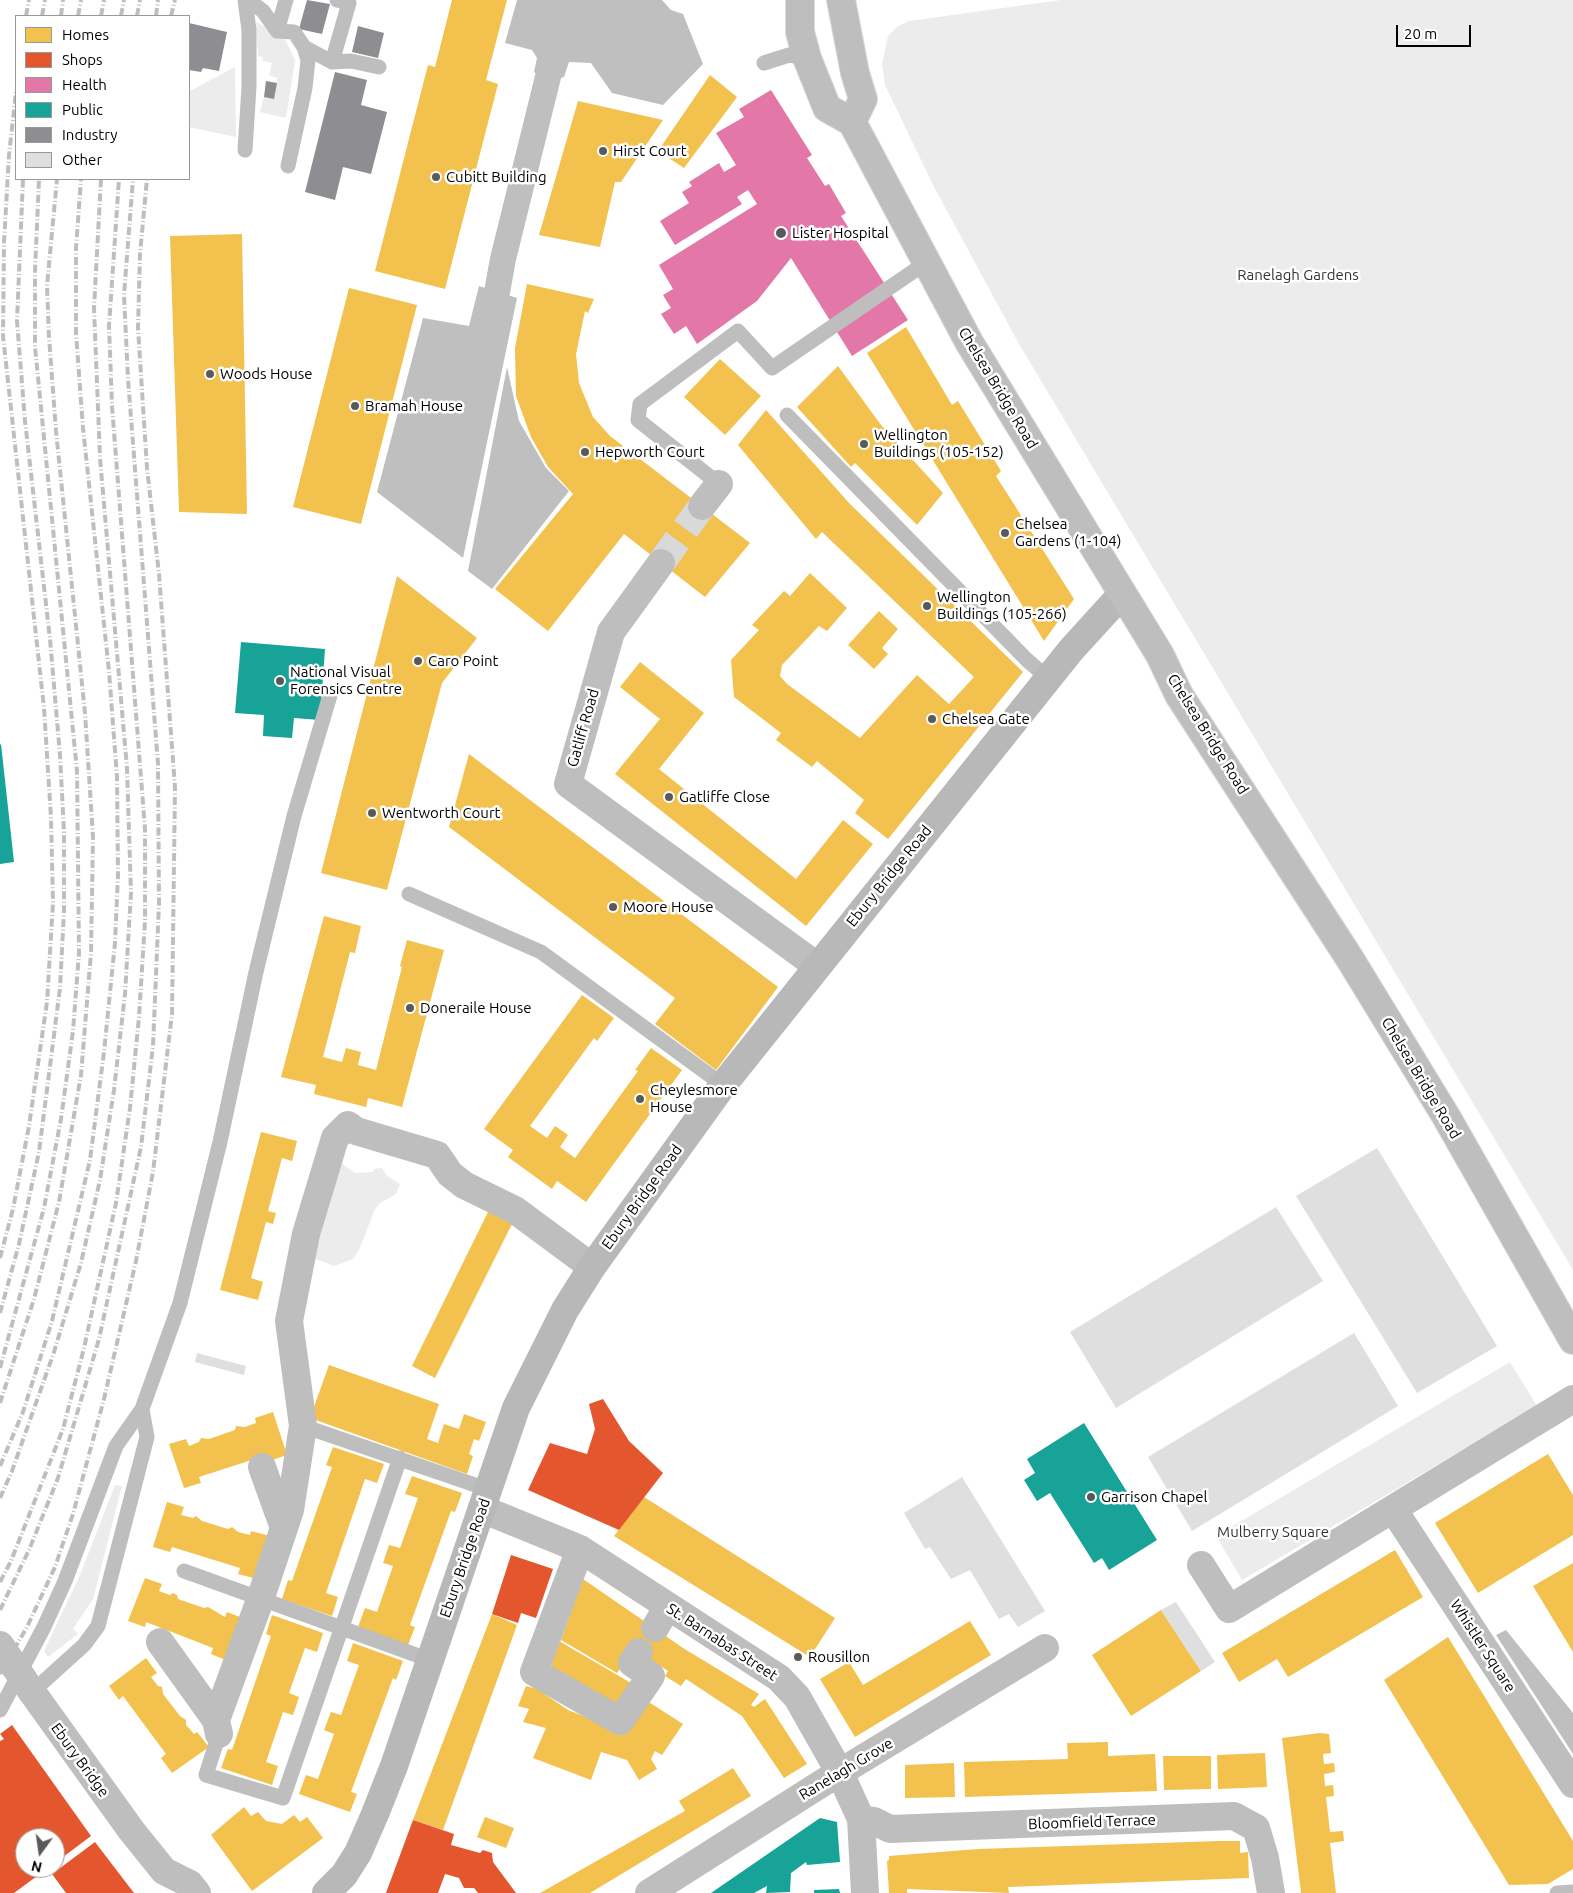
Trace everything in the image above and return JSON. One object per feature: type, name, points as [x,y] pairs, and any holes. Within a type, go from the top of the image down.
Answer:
[{"type":"main road","name":"Ebury Bridge Road","points":[[326,1893],[344,1875],[358,1853],[394,1766],[520,1400],[564,1310],[592,1267],[723,1085],[1082,636],[1122,594]]},
{"type":"street","points":[[800,0],[800,32],[807,58],[827,108],[852,122],[864,99],[854,74],[841,0]]},
{"type":"street","name":"Chelsea Bridge Road","points":[[852,122],[969,342],[1160,655],[1179,694],[1350,960],[1447,1118],[1573,1340]]},
{"type":"street","points":[[702,506],[719,484]]},
{"type":"street","name":"Gatliff Road","points":[[661,563],[611,632],[568,784],[732,913],[817,966]]},
{"type":"street","points":[[218,1727],[290,1510],[303,1426],[289,1321],[306,1234],[336,1138],[348,1125],[356,1132],[436,1154],[450,1174],[464,1184],[516,1210],[592,1267]]},
{"type":"street","points":[[1201,1565],[1229,1609],[1573,1399]]},
{"type":"street","points":[[262,1467],[284,1528]]},
{"type":"street","name":"St. Barnabas Street","points":[[485,1499],[580,1549],[662,1617],[779,1678],[797,1696],[840,1773],[860,1819],[865,1893]]},
{"type":"street","name":"Whistler Square","points":[[1393,1508],[1573,1784]]},
{"type":"street","points":[[580,1549],[534,1672],[620,1721],[651,1676],[632,1663],[639,1652]]},
{"type":"street","points":[[160,1642],[218,1727]]},
{"type":"street","name":"Ebury Bridge","points":[[0,1645],[131,1830],[164,1882],[190,1884],[197,1893]]},
{"type":"street","name":"Ranelagh Grove","points":[[648,1893],[1044,1648]]},
{"type":"street","name":"Bloomfield Terrace","points":[[860,1819],[874,1821],[890,1829],[1234,1816],[1256,1828],[1265,1858],[1271,1893]]},
{"type":"lane","points":[[247,0],[263,11],[277,31]]},
{"type":"lane","points":[[245,150],[250,39],[247,0]]},
{"type":"lane","points":[[277,31],[286,0]]},
{"type":"lane","points":[[332,62],[349,3],[337,0]]},
{"type":"lane","points":[[277,31],[294,32],[304,46],[308,60],[305,88],[288,166]]},
{"type":"lane","points":[[304,46],[332,62],[351,61],[379,67]]},
{"type":"lane","points":[[764,63],[789,56],[807,58]]},
{"type":"lane","points":[[719,484],[638,420],[640,404],[738,331],[772,368],[927,262]]},
{"type":"lane","points":[[787,415],[1027,660],[1049,679]]},
{"type":"lane","points":[[0,1710],[44,1627],[64,1581],[116,1446],[142,1409],[180,1303],[220,1142],[256,972],[294,816],[331,692]]},
{"type":"lane","points":[[409,894],[541,952],[723,1085]]},
{"type":"lane","points":[[32,1692],[84,1645],[98,1626],[147,1437],[142,1409]]},
{"type":"lane","points":[[303,1426],[400,1458],[485,1499]]},
{"type":"lane","points":[[218,1727],[206,1775],[283,1798],[400,1458]]},
{"type":"lane","points":[[184,1571],[430,1660]]},
{"type":"lane","points":[[1557,1893],[1573,1892]]},
{"type":"green space","name":"Ranelagh Gardens","points":[[1061,0],[1573,0],[1573,1270],[1019,344],[933,185],[885,85],[882,64],[888,36],[897,27],[909,21]]},
{"type":"green space","points":[[256,22],[284,37],[295,60],[286,118],[260,112],[264,97],[274,98],[277,78],[269,75],[272,63],[263,61],[263,57],[258,56]]},
{"type":"green space","points":[[235,67],[236,137],[190,127],[190,90]]},
{"type":"green space","points":[[338,1161],[355,1173],[373,1172],[374,1169],[382,1168],[387,1176],[400,1184],[396,1194],[380,1203],[374,1211],[360,1248],[353,1259],[334,1266],[308,1256]]},
{"type":"green space","name":"Mulberry Square","points":[[1510,1362],[1537,1406],[1242,1580],[1216,1536]]},
{"type":"green space","points":[[115,1485],[122,1486],[93,1599],[73,1629],[78,1634],[48,1657],[44,1651],[80,1575]]},
{"type":"shaded area","points":[[517,0],[662,0],[671,10],[683,14],[703,64],[663,105],[612,93],[591,63],[569,62],[564,77],[547,82],[534,72],[537,58],[532,50],[505,43]]},
{"type":"shaded area","points":[[479,286],[517,298],[463,558],[377,492],[423,318],[469,326]]},
{"type":"shaded area","points":[[507,367],[519,421],[546,468],[569,491],[492,589],[468,571]]},
{"type":"shaded area","points":[[1506,1630],[1573,1713],[1573,1754],[1496,1635]]},
{"type":"building: Homes","name":"Cubitt Building","points":[[452,0],[507,0],[486,80],[498,84],[445,289],[375,271],[428,65],[435,67]]},
{"type":"building: Homes","points":[[710,75],[737,97],[684,168],[658,151]]},
{"type":"building: Homes","name":"Hirst Court","points":[[578,101],[663,120],[621,182],[615,182],[600,247],[539,235]]},
{"type":"building: Homes","name":"Woods House","points":[[242,234],[247,514],[179,512],[170,236]]},
{"type":"building: Homes","name":"Hepworth Court","points":[[527,284],[594,299],[588,313],[585,311],[576,354],[579,383],[593,417],[610,436],[750,543],[705,597],[624,534],[548,631],[495,589],[573,494],[548,467],[531,437],[516,396],[515,348]]},
{"type":"building: Homes","name":"Bramah House","points":[[349,288],[417,305],[361,524],[293,507]]},
{"type":"building: Homes","name":"Chelsea Gardens (1-104)","points":[[906,327],[952,405],[958,401],[1001,471],[996,476],[1074,599],[1044,641],[867,353]]},
{"type":"building: Homes","points":[[720,359],[761,396],[725,435],[684,397]]},
{"type":"building: Homes","name":"Wellington Buildings (105-152)","points":[[838,366],[881,425],[943,493],[917,525],[855,463],[851,467],[797,407]]},
{"type":"building: Homes","name":"Chelsea Gate","points":[[766,410],[850,504],[1023,672],[888,839],[855,813],[864,800],[817,761],[812,767],[776,740],[781,733],[734,697],[731,660],[759,630],[752,625],[784,591],[790,596],[810,573],[847,608],[827,631],[819,626],[782,665],[780,676],[787,684],[860,738],[917,675],[949,704],[974,677],[822,532],[816,539],[738,445]]},
{"type":"building: Homes","points":[[397,576],[477,638],[442,683],[387,890],[321,873]]},
{"type":"building: Homes","points":[[879,611],[898,629],[882,648],[888,654],[874,669],[848,645]]},
{"type":"building: Homes","name":"Gatliffe Close","points":[[640,662],[704,713],[659,769],[796,879],[843,820],[873,844],[806,926],[615,774],[660,719],[620,687]]},
{"type":"building: Homes","name":"Moore House","points":[[469,754],[778,987],[716,1070],[655,1024],[675,998],[449,827]]},
{"type":"building: Homes","name":"Doneraile House","points":[[324,916],[361,926],[355,953],[350,952],[323,1057],[342,1062],[346,1048],[361,1052],[358,1065],[376,1070],[407,940],[444,950],[402,1107],[368,1098],[366,1107],[314,1094],[316,1085],[281,1077]]},
{"type":"building: Homes","name":"Cheylesmore House","points":[[582,995],[614,1018],[597,1041],[594,1038],[530,1126],[547,1138],[555,1126],[568,1135],[560,1147],[575,1158],[638,1071],[635,1070],[651,1048],[682,1070],[586,1202],[557,1181],[552,1189],[508,1157],[513,1150],[484,1129]]},
{"type":"building: Homes","points":[[261,1132],[297,1141],[292,1161],[282,1158],[268,1211],[276,1213],[273,1224],[266,1222],[251,1278],[263,1282],[258,1300],[220,1290]]},
{"type":"building: Homes","points":[[491,1206],[515,1218],[435,1378],[412,1366]]},
{"type":"building: Homes","points":[[329,1365],[439,1404],[427,1439],[438,1443],[444,1424],[459,1429],[464,1414],[486,1422],[479,1441],[474,1439],[469,1454],[473,1456],[467,1474],[310,1418]]},
{"type":"building: Homes","points":[[273,1412],[287,1455],[269,1461],[267,1455],[199,1477],[201,1483],[184,1488],[169,1444],[186,1439],[189,1446],[199,1442],[201,1438],[209,1439],[235,1430],[236,1426],[245,1427],[256,1423],[255,1418]]},
{"type":"building: Homes","points":[[333,1447],[384,1464],[377,1483],[365,1479],[326,1593],[338,1597],[332,1616],[282,1599],[288,1580],[292,1581],[332,1467],[326,1465]]},
{"type":"building: Homes","points":[[1548,1454],[1573,1495],[1573,1535],[1478,1593],[1435,1523]]},
{"type":"building: Homes","points":[[412,1476],[462,1493],[455,1512],[451,1511],[410,1625],[415,1627],[408,1645],[358,1627],[365,1608],[377,1612],[393,1566],[383,1563],[389,1545],[400,1548],[418,1498],[405,1494]]},
{"type":"building: Homes","points":[[644,1497],[835,1618],[810,1657],[614,1536]]},
{"type":"building: Homes","points":[[167,1502],[184,1507],[181,1515],[193,1518],[196,1516],[202,1521],[228,1529],[232,1527],[238,1532],[250,1535],[251,1531],[270,1536],[257,1579],[238,1574],[240,1568],[172,1547],[170,1552],[153,1547]]},
{"type":"building: Homes","points":[[1395,1550],[1423,1597],[1288,1677],[1277,1659],[1239,1682],[1222,1653]]},
{"type":"building: Homes","points":[[1573,1563],[1573,1652],[1533,1586]]},
{"type":"building: Homes","points":[[145,1578],[162,1584],[159,1591],[170,1595],[173,1593],[177,1595],[178,1599],[204,1608],[208,1607],[225,1617],[227,1612],[245,1619],[228,1661],[211,1654],[213,1648],[146,1622],[145,1627],[128,1621]]},
{"type":"building: Homes","points":[[583,1579],[683,1648],[759,1694],[751,1705],[754,1707],[765,1699],[807,1764],[784,1778],[742,1716],[686,1679],[681,1686],[665,1676],[668,1671],[635,1649],[617,1673],[561,1640]]},
{"type":"building: Homes","points":[[1161,1610],[1201,1671],[1131,1716],[1092,1655]]},
{"type":"building: Homes","points":[[492,1614],[517,1625],[443,1830],[413,1820]]},
{"type":"building: Homes","points":[[272,1615],[323,1633],[317,1652],[305,1648],[289,1693],[299,1697],[293,1715],[283,1712],[266,1762],[278,1766],[272,1785],[221,1768],[228,1749],[232,1750],[271,1636],[266,1634]]},
{"type":"building: Homes","points":[[970,1621],[991,1655],[855,1737],[820,1679],[849,1662],[863,1685]]},
{"type":"building: Homes","points":[[1448,1637],[1573,1841],[1573,1869],[1548,1884],[1509,1885],[1384,1680]]},
{"type":"building: Homes","points":[[559,1641],[631,1683],[617,1708],[550,1670]]},
{"type":"building: Homes","points":[[353,1643],[403,1661],[396,1680],[393,1678],[351,1792],[357,1794],[350,1812],[299,1794],[306,1775],[318,1779],[334,1734],[324,1730],[331,1712],[341,1715],[359,1665],[347,1661]]},
{"type":"building: Homes","points":[[146,1658],[157,1673],[151,1677],[158,1686],[162,1687],[163,1694],[180,1716],[186,1720],[186,1725],[194,1734],[197,1732],[209,1747],[172,1773],[161,1758],[166,1754],[123,1696],[119,1700],[109,1686]]},
{"type":"building: Homes","points":[[526,1686],[537,1689],[568,1710],[611,1727],[644,1699],[683,1724],[662,1755],[655,1751],[651,1759],[657,1769],[639,1780],[627,1760],[601,1752],[591,1780],[533,1758],[546,1728],[523,1722],[529,1709],[518,1706]]},
{"type":"building: Homes","points":[[1320,1733],[1329,1734],[1331,1753],[1323,1754],[1324,1764],[1334,1763],[1335,1772],[1324,1774],[1325,1786],[1333,1785],[1334,1796],[1326,1797],[1330,1832],[1343,1831],[1344,1841],[1330,1843],[1336,1893],[1301,1893],[1282,1738]]},
{"type":"building: Homes","points":[[1108,1742],[1108,1756],[1155,1754],[1157,1791],[965,1797],[964,1762],[1068,1759],[1067,1743]]},
{"type":"building: Homes","points":[[1265,1753],[1267,1787],[1218,1789],[1217,1755]]},
{"type":"building: Homes","points":[[1163,1756],[1211,1756],[1211,1789],[1164,1790]]},
{"type":"building: Homes","points":[[954,1763],[955,1797],[905,1798],[905,1765]]},
{"type":"building: Homes","points":[[733,1768],[751,1796],[590,1893],[540,1893],[685,1811],[679,1801]]},
{"type":"building: Homes","points":[[244,1807],[251,1816],[258,1812],[266,1821],[282,1824],[294,1815],[300,1822],[307,1817],[323,1838],[252,1891],[211,1835]]},
{"type":"building: Homes","points":[[485,1817],[514,1828],[506,1848],[477,1837]]},
{"type":"building: Homes","points":[[1240,1841],[1240,1853],[1248,1852],[1249,1878],[1008,1887],[1009,1893],[907,1889],[907,1893],[889,1893],[887,1861],[889,1856],[978,1849]]},
{"type":"building: Shops","points":[[603,1399],[629,1441],[663,1473],[619,1530],[528,1490],[550,1443],[587,1454],[595,1429],[589,1404]]},
{"type":"building: Shops","points":[[511,1555],[553,1569],[536,1618],[521,1613],[518,1623],[492,1614]]},
{"type":"building: Shops","points":[[12,1725],[91,1836],[65,1856],[65,1828],[15,1828],[15,1878],[34,1878],[14,1893],[0,1893],[0,1741],[4,1739],[0,1734]]},
{"type":"building: Shops","points":[[413,1820],[454,1834],[451,1845],[480,1853],[483,1850],[492,1853],[493,1862],[516,1893],[478,1893],[474,1888],[464,1888],[459,1878],[445,1874],[438,1893],[386,1893]]},
{"type":"building: Shops","points":[[95,1842],[134,1893],[66,1893],[55,1878],[65,1878],[65,1864]]},
{"type":"building: Health","name":"Lister Hospital","points":[[771,90],[812,155],[807,158],[825,186],[829,184],[846,213],[841,216],[908,320],[852,356],[791,258],[757,301],[697,344],[686,326],[674,334],[661,314],[671,308],[663,295],[673,289],[659,265],[757,204],[748,190],[737,197],[742,204],[675,245],[660,221],[689,203],[682,192],[692,186],[689,182],[719,163],[724,172],[736,165],[716,133],[744,117],[739,109]]},
{"type":"building: Public","name":"National Visual Forensics Centre","points":[[241,642],[325,649],[320,720],[294,718],[292,738],[263,736],[264,715],[235,713]]},
{"type":"building: Public","points":[[0,745],[14,862],[0,864]]},
{"type":"building: Public","name":"Garrison Chapel","points":[[1084,1423],[1157,1540],[1109,1570],[1102,1558],[1094,1563],[1050,1493],[1037,1501],[1024,1480],[1035,1473],[1027,1459]]},
{"type":"building: Public","points":[[820,1818],[837,1822],[840,1862],[807,1865],[806,1862],[791,1873],[790,1892],[766,1893],[767,1886],[754,1893],[711,1893]]},
{"type":"building: Public","points":[[839,1889],[840,1893],[814,1893],[814,1890]]},
{"type":"building: Industry","points":[[307,0],[330,4],[322,34],[299,29]]},
{"type":"building: Industry","points":[[190,23],[227,32],[219,71],[203,68],[201,72],[190,70]]},
{"type":"building: Industry","points":[[358,26],[384,33],[378,58],[352,52]]},
{"type":"building: Industry","points":[[335,72],[367,80],[361,105],[387,112],[371,174],[343,167],[335,200],[305,192]]},
{"type":"building: Industry","points":[[266,81],[277,83],[274,99],[264,97]]},
{"type":"building: Other","points":[[1377,1148],[1497,1346],[1417,1393],[1296,1196]]},
{"type":"building: Other","points":[[1276,1207],[1323,1281],[1116,1408],[1070,1332]]},
{"type":"building: Other","points":[[1354,1333],[1398,1406],[1192,1531],[1148,1457]]},
{"type":"building: Other","points":[[197,1353],[246,1366],[244,1375],[195,1362]]},
{"type":"building: Other","points":[[962,1477],[1045,1611],[1018,1627],[1009,1614],[999,1619],[970,1570],[951,1579],[930,1547],[925,1549],[904,1513]]},
{"type":"building: Other","points":[[1176,1602],[1215,1662],[1201,1671],[1161,1610]]},
{"type":"waterway","points":[[497,292],[503,259],[567,0]]},
{"type":"tunnel","points":[[661,563],[702,506]]},
{"type":"railway","points":[[26,15],[29,0]]},
{"type":"railway","points":[[42,15],[45,0]]},
{"type":"railway","points":[[61,15],[63,0]]},
{"type":"railway","points":[[78,15],[81,0]]},
{"type":"railway","points":[[101,15],[104,0]]},
{"type":"railway","points":[[121,15],[124,0]]},
{"type":"railway","points":[[137,15],[140,0]]},
{"type":"railway","points":[[156,15],[158,0]]},
{"type":"railway","points":[[171,15],[175,0]]},
{"type":"railway","points":[[0,1258],[13,1209],[29,1126],[47,1002],[53,903],[51,817],[44,708],[3,336],[4,243],[9,155],[15,101]]},
{"type":"railway","points":[[0,1313],[19,1244],[39,1152],[60,988],[64,911],[64,832],[60,755],[50,639],[25,421],[17,321],[23,180]]},
{"type":"railway","points":[[0,1368],[44,1208],[61,1119],[73,1031],[79,953],[77,771],[35,347],[35,271],[39,180]]},
{"type":"railway","points":[[0,1403],[34,1299],[59,1202],[81,1075],[91,953],[93,837],[85,713],[56,431],[49,337],[47,286],[57,180]]},
{"type":"railway","points":[[0,1466],[23,1412],[52,1321],[90,1160],[104,1052],[115,943],[118,875],[117,777],[109,671],[83,428],[76,333],[76,248],[81,180]]},
{"type":"railway","points":[[0,1498],[12,1471],[54,1352],[81,1263],[100,1180],[114,1090],[125,994],[131,893],[127,768],[100,458],[94,308],[101,180]]},
{"type":"railway","points":[[0,1582],[11,1561],[63,1429],[84,1348],[116,1203],[130,1108],[139,1017],[145,921],[145,829],[112,406],[109,326],[119,180]]},
{"type":"railway","points":[[0,1610],[29,1550],[58,1478],[99,1339],[141,1147],[153,1046],[159,903],[158,764],[128,379],[124,295],[133,180]]},
{"type":"railway","points":[[0,1674],[27,1627],[55,1567],[73,1514],[104,1399],[136,1261],[153,1172],[172,1014],[175,787],[159,574],[147,468],[138,328],[140,254],[147,180]]},
{"type":"place","name":"Hirst Court","points":[[603,151]]},
{"type":"place","name":"Cubitt Building","points":[[436,177]]},
{"type":"place","name":"Lister Hospital","points":[[781,233]]},
{"type":"place","name":"Woods House","points":[[210,374]]},
{"type":"place","name":"Bramah House","points":[[355,406]]},
{"type":"place","name":"Wellington Buildings (105-152)","points":[[864,444]]},
{"type":"place","name":"Hepworth Court","points":[[585,452]]},
{"type":"place","name":"Chelsea Gardens (1-104)","points":[[1005,533]]},
{"type":"place","name":"Wellington Buildings (105-266)","points":[[927,606]]},
{"type":"place","name":"Caro Point","points":[[418,661]]},
{"type":"place","name":"National Visual Forensics Centre","points":[[280,681]]},
{"type":"place","name":"Chelsea Gate","points":[[932,719]]},
{"type":"place","name":"Gatliffe Close","points":[[669,797]]},
{"type":"place","name":"Wentworth Court","points":[[372,813]]},
{"type":"place","name":"Moore House","points":[[613,907]]},
{"type":"place","name":"Doneraile House","points":[[410,1008]]},
{"type":"place","name":"Cheylesmore House","points":[[640,1099]]},
{"type":"place","name":"Garrison Chapel","points":[[1091,1497]]},
{"type":"place","name":"Rousillon","points":[[798,1657]]}]
